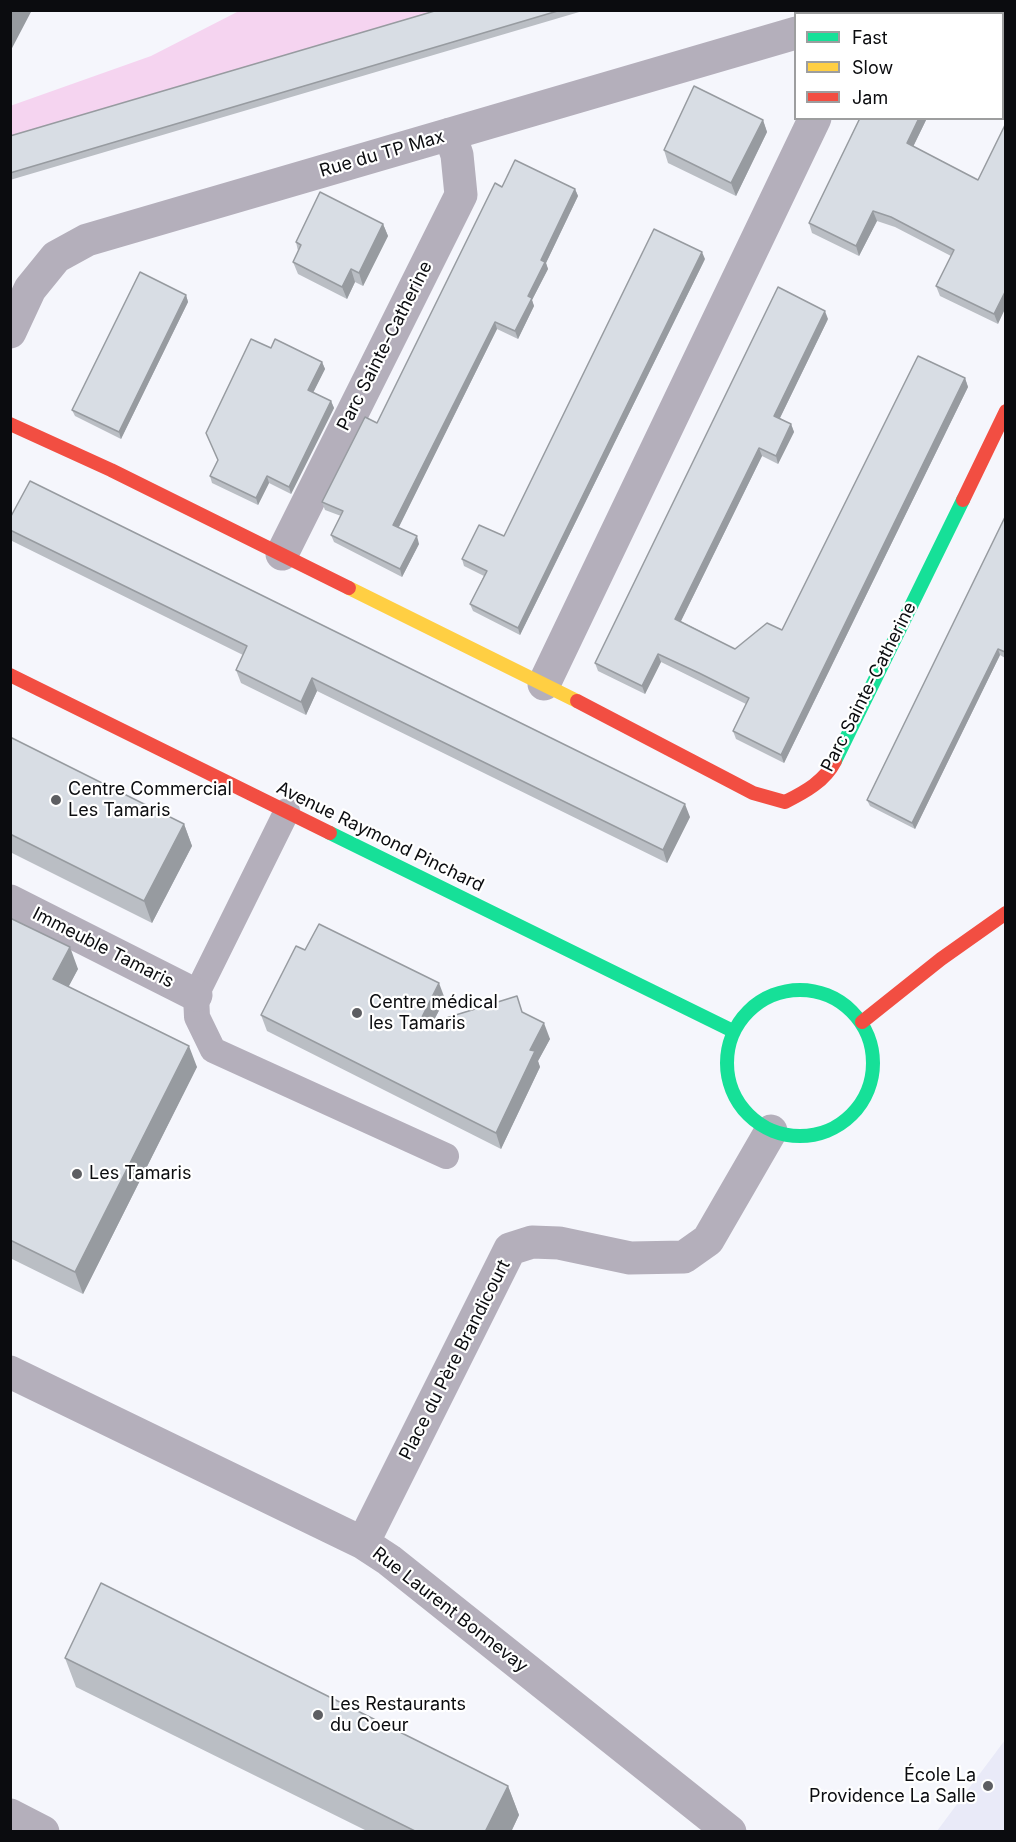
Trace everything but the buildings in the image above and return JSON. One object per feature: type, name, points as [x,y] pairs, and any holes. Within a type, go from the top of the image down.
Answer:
[{"type":"street","name":"Rue du TP Max","points":[[10,332],[30,289],[56,257],[87,240],[794,33]]},
{"type":"street","points":[[544,684],[814,120]]},
{"type":"street","name":"Parc Sainte-Catherine","points":[[282,554],[461,195],[457,155],[450,134]]},
{"type":"street","name":"Parc Sainte-Catherine","points":[[10,424],[111,470],[544,684],[753,793],[785,802],[806,792],[830,772],[1005,411]]},
{"type":"street","name":"Avenue Raymond Pinchard","points":[[10,675],[733,1031]]},
{"type":"street","name":"Immeuble Tamaris","points":[[10,901],[196,995]]},
{"type":"street","points":[[862,1022],[941,959],[1005,913]]},
{"type":"street","points":[[807,989],[828,994],[847,1006],[862,1022],[871,1041],[874,1062],[871,1083],[863,1102],[850,1118],[832,1130],[812,1136],[791,1136],[771,1131],[747,1114],[731,1088],[727,1059],[733,1031],[746,1012],[763,999],[807,989]]},
{"type":"street","name":"Place du Père Brandicourt","points":[[363,1543],[510,1249],[532,1242],[559,1243],[630,1258],[684,1257],[708,1240],[771,1131]]},
{"type":"street","name":"Rue Laurent Bonnevay","points":[[10,1372],[363,1543],[389,1560],[730,1832]]},
{"type":"street","points":[[10,1815],[43,1832]]},
{"type":"lane","points":[[287,811],[196,995],[197,1017],[213,1050],[446,1156]]},
{"type":"shaded area","points":[[239,11],[435,11],[11,138],[10,106],[151,56]]},
{"type":"shaded area","name":"École La Providence La Salle","points":[[1005,1740],[1005,1831],[937,1831]]},
{"type":"traffic: fast","points":[[835,761],[963,500]]},
{"type":"traffic: fast","points":[[330,833],[733,1031]]},
{"type":"traffic: fast","points":[[800,990],[828,995],[852,1011],[868,1035],[873,1063],[868,1091],[852,1115],[828,1131],[800,1136],[772,1131],[748,1115],[732,1091],[727,1063],[732,1035],[748,1011],[772,995],[800,990]]},
{"type":"traffic: slow","points":[[349,588],[577,701]]},
{"type":"traffic: jam","points":[[963,500],[1006,411]]},
{"type":"traffic: jam","points":[[10,424],[111,470],[349,588]]},
{"type":"traffic: jam","points":[[10,675],[330,833]]},
{"type":"traffic: jam","points":[[577,701],[753,793],[785,802],[820,780],[835,761]]},
{"type":"traffic: jam","points":[[862,1022],[941,959],[1006,913]]},
{"type":"place","name":"Centre Commercial Les Tamaris","points":[[56,800]]},
{"type":"place","name":"Centre médical les Tamaris","points":[[357,1013]]},
{"type":"place","name":"Les Tamaris","points":[[77,1174]]},
{"type":"place","name":"Les Restaurants du Coeur","points":[[318,1715]]},
{"type":"place","name":"École La Providence La Salle","points":[[988,1786]]}]
